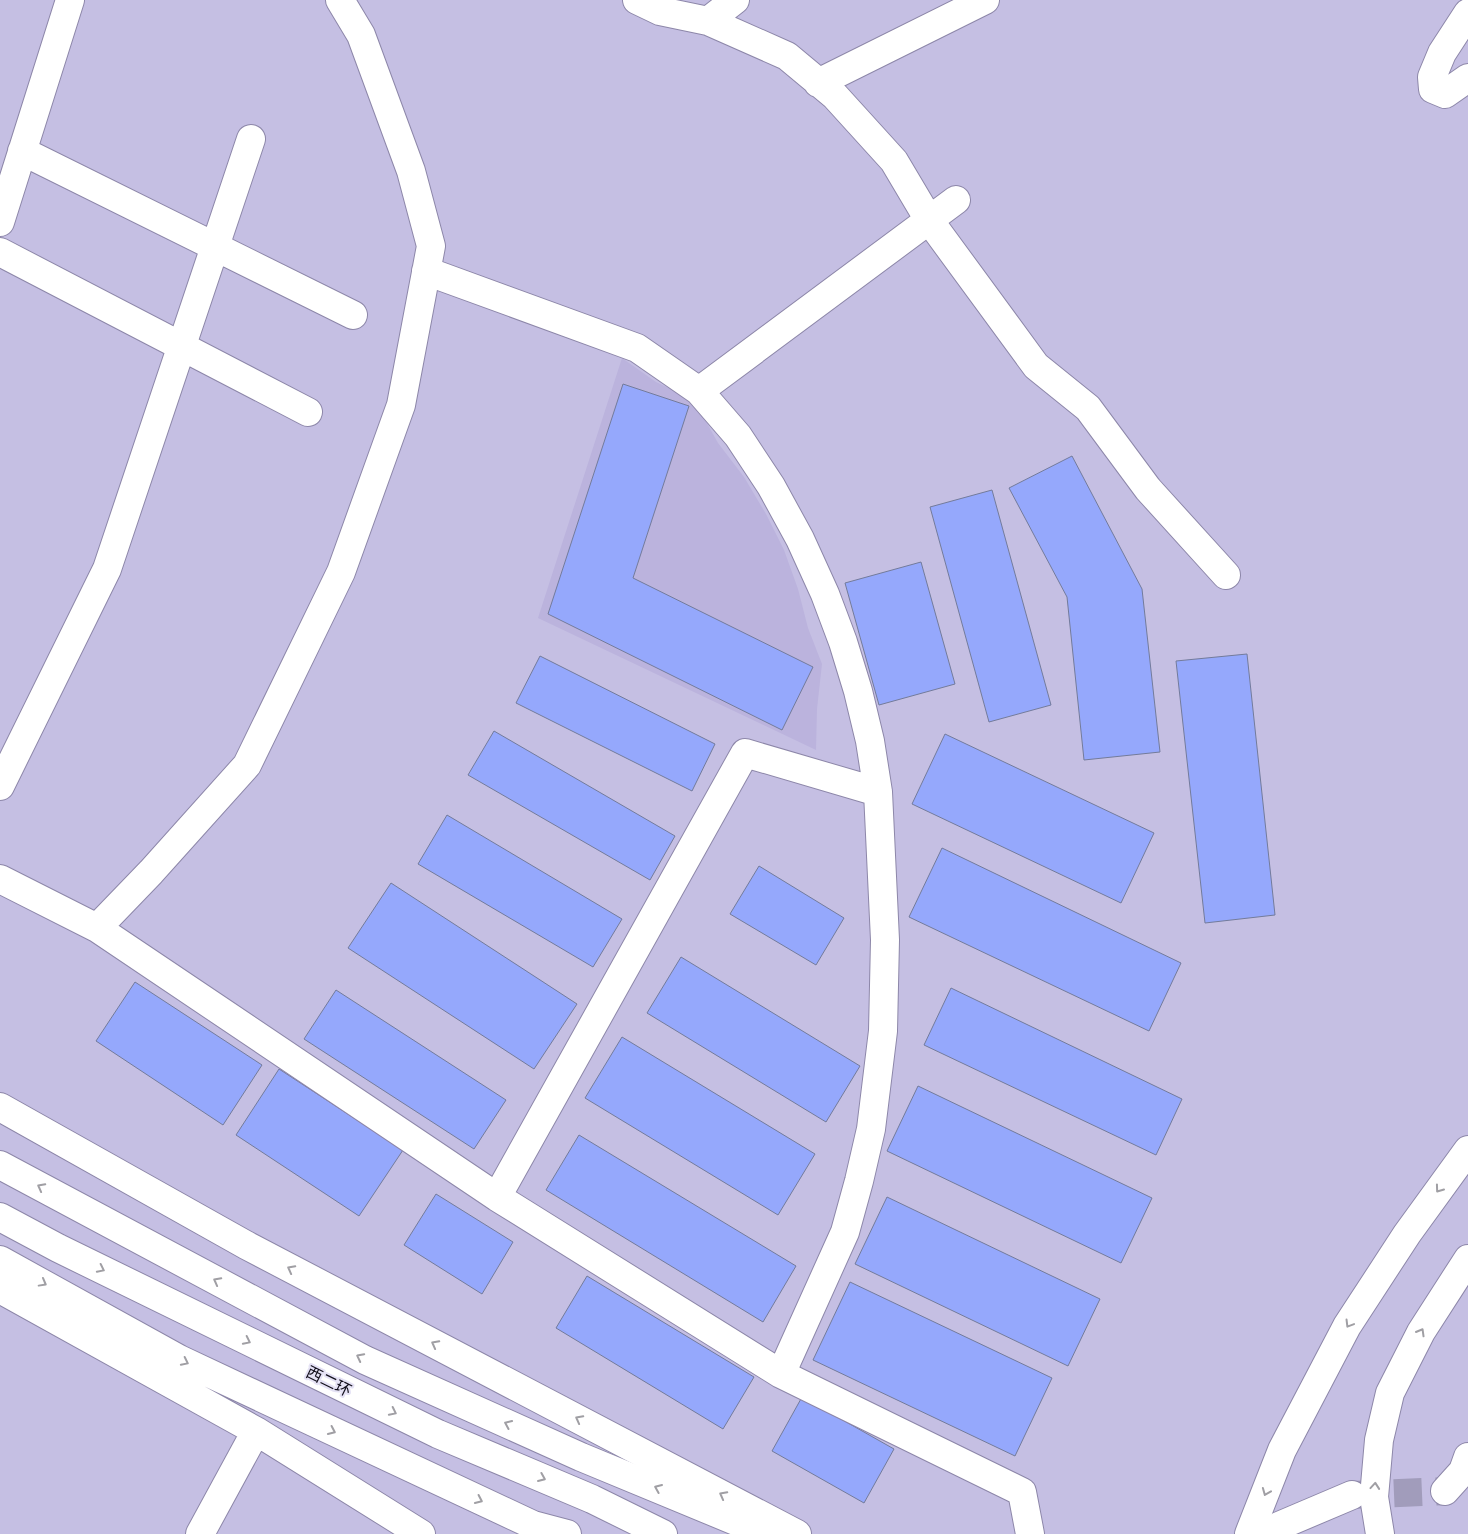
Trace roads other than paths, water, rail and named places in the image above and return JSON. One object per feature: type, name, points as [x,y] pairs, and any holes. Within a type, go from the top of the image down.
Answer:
[{"type":"main road","points":[[0,222],[70,0]]},
{"type":"main road","points":[[97,928],[151,872],[247,765],[341,572],[401,405],[431,246],[411,171],[361,36],[340,0]]},
{"type":"main road","points":[[637,0],[660,11],[708,21],[787,56],[835,96],[894,161],[929,220],[1036,366],[1088,408],[1148,489],[1226,575]]},
{"type":"main road","points":[[708,21],[735,0]]},
{"type":"main road","points":[[818,83],[985,0]]},
{"type":"main road","points":[[1468,13],[1442,53],[1432,77],[1433,89],[1445,94],[1468,78]]},
{"type":"main road","points":[[0,786],[107,569],[251,140]]},
{"type":"main road","points":[[22,151],[354,315]]},
{"type":"main road","points":[[700,391],[956,200]]},
{"type":"main road","points":[[0,252],[308,412]]},
{"type":"main road","points":[[426,271],[637,348],[700,391],[738,436],[771,486],[800,539],[843,642],[858,691],[870,741],[878,792],[885,940],[885,985],[880,1058],[871,1129],[845,1232],[781,1374]]},
{"type":"main road","points":[[497,1197],[745,753],[878,792]]},
{"type":"main road","points":[[0,879],[97,928],[497,1197],[781,1374],[1022,1492],[1030,1534]]},
{"type":"main road","points":[[0,1107],[255,1250],[797,1534]]},
{"type":"main road","points":[[1249,1534],[1282,1450],[1347,1326],[1407,1234],[1468,1150]]},
{"type":"main road","points":[[0,1165],[365,1360],[581,1457],[767,1534]]},
{"type":"main road","name":"西二环","points":[[0,1217],[58,1248],[438,1434],[592,1499],[664,1534]]},
{"type":"main road","points":[[1380,1534],[1374,1497],[1379,1440],[1390,1394],[1421,1332],[1468,1259]]},
{"type":"main road","points":[[0,1260],[179,1359],[527,1529],[567,1534]]},
{"type":"main road","points":[[0,1289],[256,1432],[421,1534]]},
{"type":"main road","points":[[200,1534],[256,1432]]},
{"type":"main road","points":[[1445,1491],[1463,1471],[1468,1457]]},
{"type":"main road","points":[[1266,1534],[1279,1526],[1352,1496]]},
{"type":"tunnel","points":[[1352,1495],[1445,1491]]}]
